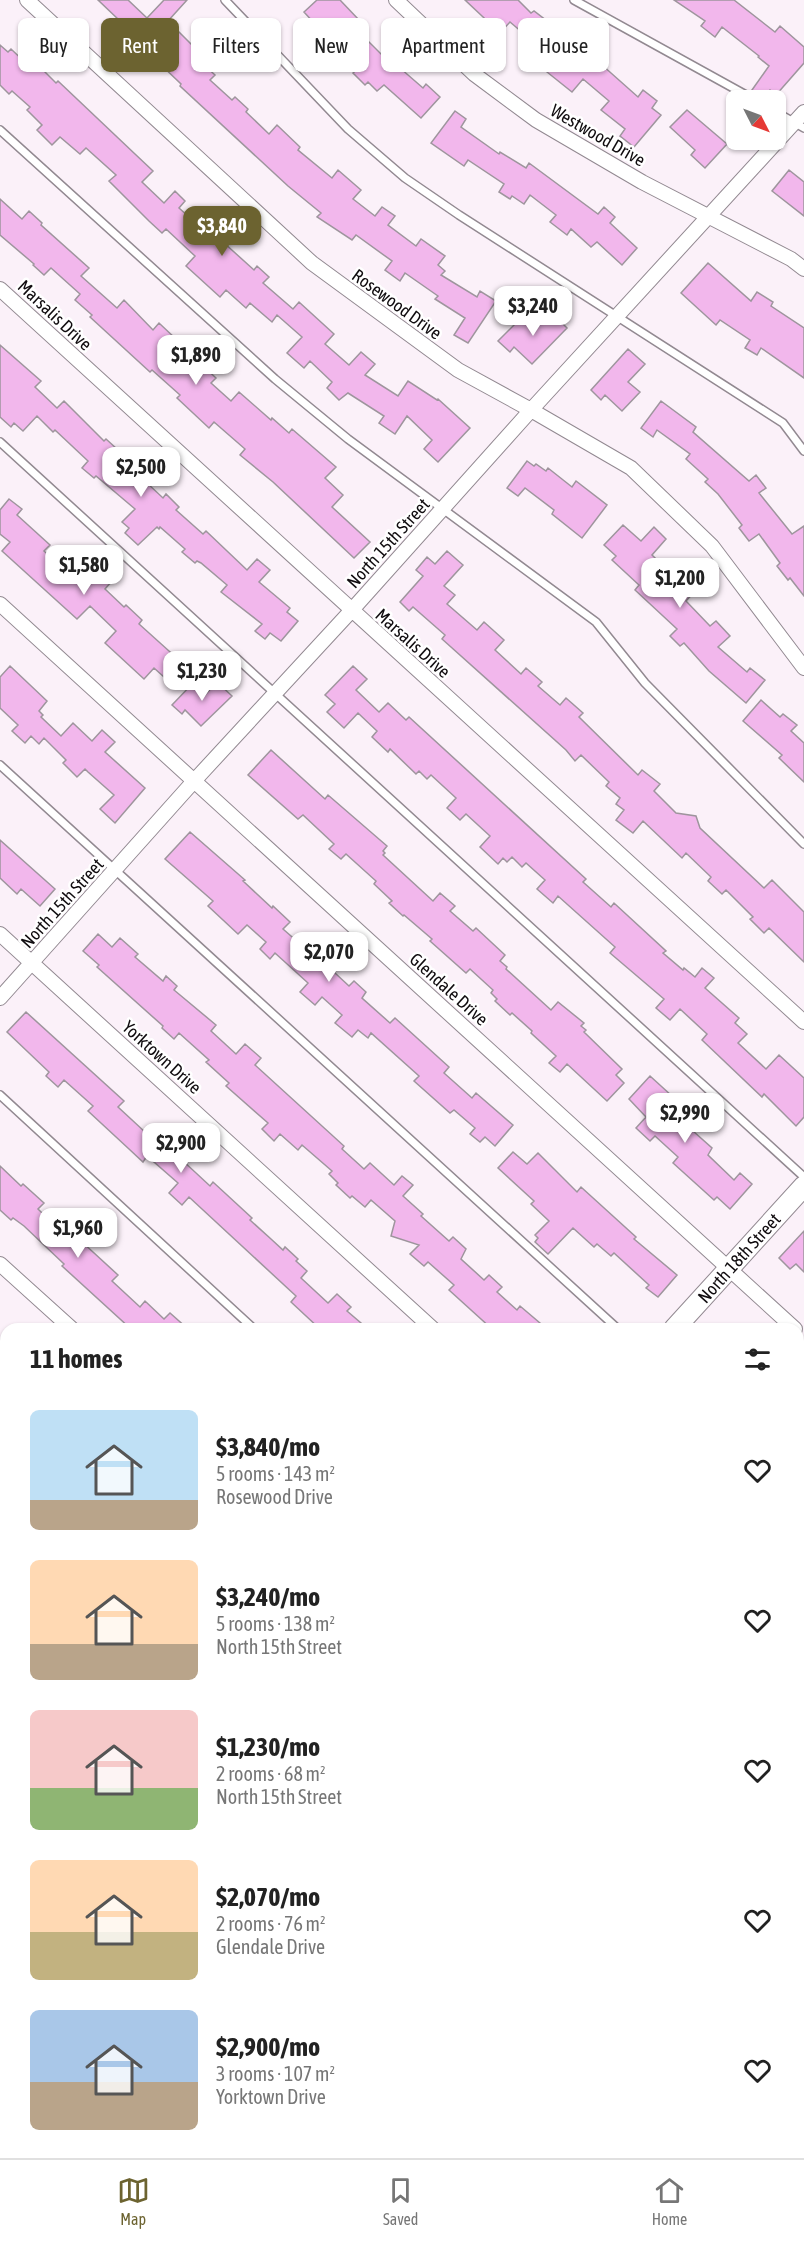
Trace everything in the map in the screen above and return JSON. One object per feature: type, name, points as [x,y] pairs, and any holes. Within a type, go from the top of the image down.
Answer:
[{"type":"street","name":"Rosewood Drive","points":[[27,0],[312,263],[458,370],[631,468],[712,546],[804,668]]},
{"type":"street","name":"Westwood Drive","points":[[396,0],[474,74],[536,120],[708,217],[790,259],[804,269]]},
{"type":"street","name":"North 15th Street","points":[[0,998],[531,410],[708,217],[801,120]]},
{"type":"street","name":"Marsalis Drive","points":[[0,289],[804,1022]]},
{"type":"street","name":"Glendale Drive","points":[[0,604],[788,1323]]},
{"type":"street","name":"Yorktown Drive","points":[[0,934],[426,1323]]},
{"type":"street","name":"North 18th Street","points":[[680,1323],[804,1186]]},
{"type":"street","points":[[0,1264],[65,1323]]},
{"type":"lane","points":[[225,0],[348,129],[405,178],[616,317],[783,423],[804,451]]},
{"type":"lane","points":[[574,0],[737,90]]},
{"type":"lane","points":[[786,115],[801,120]]},
{"type":"lane","points":[[0,130],[275,379],[348,439],[444,507],[596,622],[645,683],[804,844]]},
{"type":"lane","points":[[0,442],[804,1178]]},
{"type":"lane","points":[[0,765],[611,1323]]},
{"type":"lane","points":[[0,1095],[247,1323]]},
{"type":"building","points":[[98,0],[128,0],[147,18],[117,18]]},
{"type":"building","points":[[164,0],[187,0],[171,18],[147,18]]},
{"type":"building","points":[[317,0],[340,0],[357,18],[310,18],[304,12]]},
{"type":"building","points":[[465,0],[518,0],[531,13],[534,11],[543,18],[518,18],[518,29],[510,22],[506,26],[506,18],[484,18]]},
{"type":"building","points":[[674,0],[734,0],[775,32],[780,26],[804,47],[804,63],[780,90],[752,90],[769,66],[722,27],[715,37],[701,26],[705,21]]},
{"type":"building","points":[[179,32],[191,44],[191,72],[212,72],[215,75],[210,80],[232,100],[235,97],[248,109],[246,112],[269,134],[277,125],[300,147],[298,150],[332,178],[338,170],[361,190],[353,199],[375,216],[382,207],[395,216],[388,225],[416,246],[421,239],[445,256],[438,265],[445,271],[441,275],[477,297],[480,291],[496,301],[468,343],[454,335],[465,318],[435,299],[438,296],[405,273],[400,281],[385,270],[392,261],[356,235],[352,240],[317,217],[321,213],[288,186],[180,86],[181,84],[168,72],[179,72]]},
{"type":"building","points":[[369,42],[381,54],[381,72],[405,72],[423,88],[426,84],[440,97],[421,118],[384,85],[377,91],[368,82],[365,85],[353,73],[369,72]]},
{"type":"building","points":[[0,45],[8,52],[11,49],[18,56],[18,72],[45,72],[56,83],[58,81],[153,171],[142,182],[164,203],[175,191],[185,201],[179,208],[209,235],[216,229],[226,238],[223,242],[254,270],[257,266],[269,277],[263,283],[293,309],[299,302],[334,334],[325,344],[349,365],[361,352],[375,364],[365,375],[398,396],[408,381],[438,399],[470,428],[438,462],[424,449],[432,440],[407,416],[395,434],[379,423],[384,416],[348,393],[339,400],[327,388],[332,382],[310,361],[304,368],[287,353],[302,337],[277,315],[272,322],[250,303],[246,308],[226,290],[220,297],[186,266],[195,256],[166,229],[162,233],[109,181],[116,175],[86,148],[80,154],[60,137],[52,145],[37,130],[42,125],[27,110],[30,107],[12,91],[9,94],[0,85]]},
{"type":"building","points":[[609,71],[638,97],[643,90],[657,101],[652,108],[661,115],[634,147],[620,136],[625,129],[601,110],[609,101],[583,79],[572,92],[547,72]]},
{"type":"building","points":[[687,110],[726,145],[705,168],[691,155],[695,150],[670,127]]},
{"type":"building","points":[[455,111],[466,119],[461,127],[499,154],[500,152],[526,168],[529,163],[598,214],[604,207],[615,217],[610,223],[637,248],[622,265],[597,242],[591,247],[571,229],[567,235],[550,222],[556,215],[530,195],[524,204],[512,196],[510,199],[499,192],[504,184],[468,160],[464,166],[431,143]]},
{"type":"building","points":[[789,170],[804,182],[804,216],[772,191]]},
{"type":"building","points":[[0,199],[22,219],[29,211],[42,223],[41,225],[89,268],[81,276],[117,308],[124,300],[153,330],[159,323],[176,339],[171,349],[194,370],[200,363],[216,378],[211,383],[231,401],[239,392],[289,433],[292,429],[336,467],[325,478],[343,495],[332,507],[370,542],[354,558],[273,482],[240,455],[245,449],[214,422],[209,428],[177,398],[180,395],[152,370],[150,372],[90,317],[92,315],[75,300],[80,294],[51,268],[44,275],[0,235]]},
{"type":"building","points":[[708,263],[751,301],[757,292],[773,302],[771,306],[804,328],[804,378],[761,348],[757,355],[745,348],[750,340],[720,320],[716,325],[681,293]]},
{"type":"building","points":[[550,311],[567,328],[532,364],[514,347],[510,352],[498,341],[522,317],[534,329]]},
{"type":"building","points":[[0,345],[41,381],[35,387],[57,408],[64,401],[104,441],[106,439],[117,449],[110,458],[143,486],[146,482],[163,498],[166,494],[179,507],[176,510],[203,534],[206,531],[247,570],[257,559],[270,570],[259,582],[290,608],[287,612],[298,621],[281,641],[270,633],[265,639],[255,631],[262,624],[221,592],[227,585],[201,563],[197,561],[195,563],[182,552],[185,549],[160,527],[159,529],[157,527],[138,545],[125,533],[129,528],[122,522],[135,509],[96,476],[94,478],[82,468],[88,461],[55,430],[53,432],[37,416],[23,431],[14,423],[11,427],[0,417]]},
{"type":"building","points":[[628,349],[645,364],[628,382],[640,392],[622,411],[605,395],[601,400],[591,390]]},
{"type":"building","points":[[661,401],[696,427],[693,432],[749,481],[756,475],[766,488],[759,493],[792,534],[804,526],[804,596],[777,566],[780,563],[759,534],[749,541],[739,528],[742,525],[718,494],[705,482],[708,479],[686,459],[690,454],[657,430],[653,437],[641,428]]},
{"type":"building","points":[[527,461],[546,471],[548,468],[572,487],[576,481],[607,505],[582,538],[552,514],[554,510],[525,488],[518,496],[507,488]]},
{"type":"building","points":[[9,499],[22,509],[17,515],[50,545],[44,551],[82,585],[97,568],[112,581],[105,589],[142,620],[139,624],[179,660],[164,677],[154,668],[144,679],[105,643],[116,631],[90,606],[77,619],[2,551],[10,542],[0,534],[0,510]]},
{"type":"building","points":[[623,525],[641,541],[654,527],[666,539],[652,555],[678,580],[682,577],[696,590],[686,601],[710,626],[716,621],[730,636],[718,647],[747,672],[750,668],[765,680],[746,703],[709,671],[684,643],[680,646],[670,636],[677,629],[635,590],[639,585],[612,560],[616,556],[604,545]]},
{"type":"building","points":[[447,551],[463,565],[444,586],[455,595],[447,604],[477,630],[484,622],[504,640],[495,650],[521,674],[526,668],[542,682],[538,686],[560,705],[566,698],[583,713],[579,717],[638,775],[642,770],[660,784],[654,791],[676,813],[696,816],[700,828],[764,888],[772,880],[804,912],[804,962],[769,928],[764,933],[750,919],[753,917],[726,890],[722,894],[708,881],[711,877],[686,853],[682,858],[643,821],[633,833],[616,820],[624,810],[616,804],[620,798],[606,786],[609,782],[581,755],[575,761],[566,750],[442,639],[445,635],[413,607],[409,611],[400,602],[423,576],[416,570],[427,557],[435,564]]},
{"type":"building","points":[[10,666],[47,701],[39,711],[43,715],[41,717],[61,736],[73,723],[92,741],[102,730],[115,742],[105,752],[145,788],[115,823],[100,809],[114,795],[85,769],[77,777],[63,763],[66,760],[44,738],[39,744],[31,736],[25,743],[12,731],[18,725],[0,708],[0,677]]},
{"type":"building","points":[[353,666],[367,679],[356,690],[379,712],[388,703],[406,720],[409,717],[586,879],[583,882],[611,907],[614,903],[666,951],[663,953],[695,977],[702,968],[714,978],[705,988],[739,1018],[735,1023],[747,1034],[738,1043],[766,1069],[779,1055],[804,1078],[804,1117],[796,1126],[764,1094],[762,1097],[702,1040],[707,1034],[680,1009],[670,1020],[656,1008],[664,999],[610,953],[615,947],[558,896],[553,903],[537,889],[545,880],[526,863],[522,867],[512,857],[507,862],[503,858],[498,864],[480,847],[490,836],[466,814],[460,820],[447,808],[456,798],[431,775],[427,779],[419,771],[416,774],[390,749],[388,752],[372,737],[377,731],[358,713],[344,728],[327,712],[335,704],[325,695]]},
{"type":"building","points":[[217,682],[232,696],[201,726],[185,710],[182,714],[172,705],[193,683],[205,695]]},
{"type":"building","points":[[761,700],[780,717],[783,714],[797,725],[791,731],[804,743],[804,782],[779,758],[782,755],[743,721]]},
{"type":"building","points":[[271,750],[325,799],[328,795],[387,846],[383,855],[433,901],[440,893],[455,906],[450,911],[473,931],[476,928],[505,955],[500,961],[507,967],[506,969],[551,1010],[558,1002],[584,1023],[581,1026],[586,1030],[584,1032],[622,1069],[616,1075],[624,1083],[607,1101],[567,1064],[560,1072],[549,1063],[556,1056],[531,1033],[532,1031],[495,1001],[497,999],[491,993],[493,990],[470,969],[466,973],[430,941],[432,939],[389,903],[392,901],[374,884],[376,881],[346,854],[341,859],[329,849],[334,844],[303,815],[298,819],[248,775]]},
{"type":"building","points":[[190,832],[290,922],[283,929],[307,950],[313,944],[325,955],[321,960],[349,986],[354,981],[366,992],[362,998],[390,1023],[395,1018],[449,1067],[444,1073],[472,1098],[476,1093],[513,1125],[495,1146],[485,1137],[480,1142],[470,1134],[475,1128],[454,1110],[450,1113],[414,1081],[419,1076],[371,1033],[368,1038],[358,1030],[352,1037],[335,1023],[342,1015],[322,997],[315,1005],[300,992],[308,983],[275,953],[270,959],[260,949],[266,942],[247,925],[238,934],[208,906],[213,901],[165,859]]},
{"type":"building","points":[[0,840],[55,889],[40,906],[21,889],[17,894],[0,878]]},
{"type":"building","points":[[98,934],[112,947],[120,938],[138,954],[135,957],[163,981],[166,976],[177,986],[174,990],[216,1025],[211,1031],[236,1054],[245,1044],[261,1058],[255,1065],[344,1146],[342,1149],[364,1169],[370,1163],[394,1185],[402,1176],[413,1185],[403,1196],[423,1214],[421,1216],[449,1241],[453,1237],[466,1249],[461,1259],[484,1280],[489,1275],[502,1287],[497,1292],[517,1310],[520,1306],[540,1323],[485,1323],[449,1290],[454,1285],[428,1262],[424,1266],[410,1254],[419,1245],[391,1236],[395,1221],[371,1200],[365,1207],[352,1196],[350,1198],[336,1185],[338,1183],[329,1174],[332,1171],[302,1145],[298,1150],[280,1134],[274,1141],[262,1129],[268,1123],[226,1086],[229,1083],[206,1062],[209,1060],[179,1033],[174,1039],[83,951]]},
{"type":"building","points":[[26,1012],[124,1101],[118,1107],[145,1132],[151,1125],[185,1156],[182,1160],[210,1186],[213,1182],[283,1250],[285,1247],[298,1259],[296,1261],[307,1271],[301,1278],[328,1303],[337,1294],[351,1307],[347,1311],[361,1323],[314,1323],[291,1302],[296,1296],[189,1197],[182,1205],[169,1193],[178,1183],[147,1156],[143,1162],[88,1111],[93,1106],[64,1080],[58,1087],[46,1076],[49,1072],[7,1032]]},
{"type":"building","points":[[650,1076],[672,1096],[667,1102],[697,1127],[693,1131],[712,1148],[708,1155],[734,1180],[740,1173],[752,1184],[730,1209],[717,1197],[714,1200],[673,1163],[678,1157],[655,1136],[650,1141],[636,1128],[646,1117],[629,1099]]},
{"type":"building","points":[[513,1152],[527,1164],[538,1153],[577,1192],[581,1187],[636,1237],[634,1239],[677,1275],[658,1297],[646,1288],[649,1285],[614,1253],[611,1256],[597,1244],[594,1247],[573,1228],[548,1254],[535,1242],[538,1238],[535,1235],[549,1221],[531,1204],[534,1201],[498,1168]]},
{"type":"building","points":[[0,1166],[44,1203],[38,1209],[76,1246],[81,1241],[118,1275],[112,1281],[140,1307],[145,1301],[164,1319],[170,1313],[181,1323],[124,1323],[62,1266],[64,1264],[24,1226],[13,1218],[11,1220],[0,1210]]},
{"type":"building","points":[[804,1231],[804,1272],[796,1264],[790,1269],[779,1258]]}]
